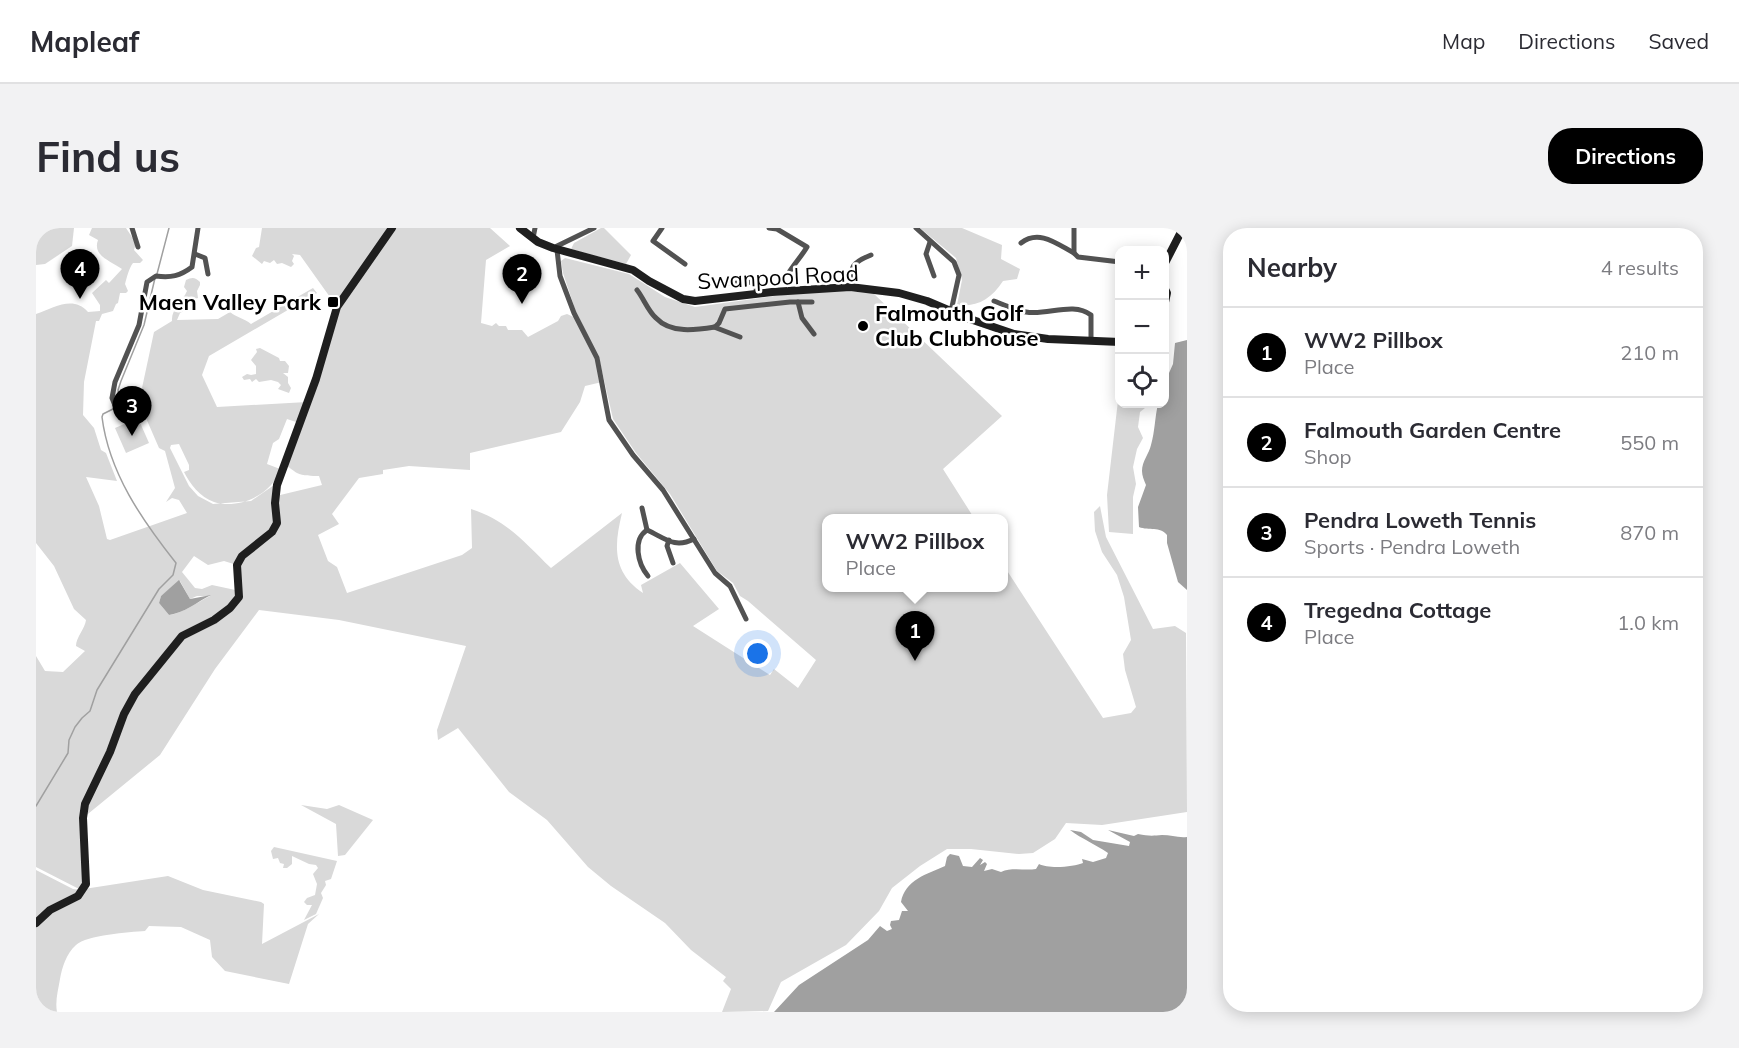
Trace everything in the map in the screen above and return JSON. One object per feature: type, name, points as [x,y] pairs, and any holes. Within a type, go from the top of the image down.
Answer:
[{"type":"street","points":[[132,228],[138,247]]},
{"type":"street","points":[[117,410],[112,398],[115,382],[139,325],[147,282],[156,276],[181,276],[192,267],[198,228]]},
{"type":"street","points":[[36,923],[50,910],[78,896],[86,884],[85,804],[135,694],[182,636],[214,620],[230,608],[239,597],[240,591],[237,565],[242,556],[272,532],[277,523],[275,503],[277,485],[316,379],[337,307],[392,228]]},
{"type":"street","name":"Swanpool Road","points":[[520,228],[533,238],[555,249],[633,270],[683,299],[700,302],[758,294],[850,287],[899,293],[927,301],[1014,334],[1048,339],[1115,342]]},
{"type":"street","points":[[533,238],[535,228]]},
{"type":"street","points":[[594,228],[555,249],[560,274],[574,313],[597,358],[609,420],[663,490],[715,573],[730,586],[746,619]]},
{"type":"street","points":[[662,228],[652,241],[685,264]]},
{"type":"street","points":[[769,228],[807,246],[800,260],[795,263],[788,274]]},
{"type":"street","points":[[916,228],[954,262],[959,275],[951,311]]},
{"type":"street","points":[[1074,228],[1074,253]]},
{"type":"street","points":[[1169,255],[1183,228]]},
{"type":"street","points":[[1021,243],[1028,237],[1047,238],[1078,257],[1115,262]]},
{"type":"street","points":[[930,242],[926,254],[934,276]]},
{"type":"street","points":[[195,254],[205,258],[208,274]]},
{"type":"street","points":[[850,287],[851,268],[856,261],[871,255]]},
{"type":"street","points":[[722,284],[755,282],[758,294]]},
{"type":"street","points":[[637,290],[656,318],[663,324],[685,330],[714,327],[719,323],[725,309],[812,302]]},
{"type":"street","points":[[994,301],[1027,312],[1075,309],[1085,311],[1091,315],[1090,341]]},
{"type":"street","points":[[798,302],[802,318],[814,334]]},
{"type":"street","points":[[714,327],[719,331],[740,337]]},
{"type":"street","points":[[642,508],[647,530]]},
{"type":"street","points":[[647,530],[684,544],[694,539]]},
{"type":"street","points":[[647,530],[642,533],[639,559],[648,576]]},
{"type":"street","points":[[669,540],[667,546],[673,563]]},
{"type":"shaded area","points":[[36,228],[74,228],[72,246],[45,264],[36,265]]},
{"type":"shaded area","points":[[92,228],[126,228],[136,243],[134,250],[143,260],[140,263],[133,263],[125,284],[128,291],[120,293],[113,311],[102,314],[99,321],[96,321],[84,382],[83,415],[94,428],[101,450],[106,453],[117,481],[86,477],[99,506],[107,539],[110,540],[187,513],[179,500],[172,498],[166,502],[175,488],[165,451],[159,448],[139,402],[154,332],[172,321],[175,309],[187,291],[184,287],[186,280],[193,278],[200,282],[197,291],[198,298],[190,300],[189,308],[180,313],[177,320],[218,319],[230,312],[251,324],[313,288],[317,293],[209,356],[202,375],[217,407],[307,402],[299,423],[287,419],[279,439],[273,443],[267,464],[280,469],[276,478],[264,492],[277,483],[274,503],[276,523],[271,531],[241,556],[237,565],[224,561],[208,565],[194,556],[182,572],[195,588],[202,589],[212,585],[240,591],[238,566],[242,557],[272,532],[277,523],[276,496],[322,485],[319,476],[299,474],[283,465],[316,379],[337,307],[300,255],[292,254],[294,264],[291,267],[282,263],[277,264],[274,260],[270,263],[264,261],[262,264],[252,256],[259,247],[262,228],[391,228],[338,304],[362,277],[395,228],[490,228],[510,246],[486,260],[481,323],[492,326],[496,323],[499,326],[506,326],[508,330],[522,330],[528,337],[558,321],[561,316],[567,314],[576,318],[597,358],[602,382],[585,386],[580,402],[561,432],[470,453],[470,470],[409,466],[383,470],[383,474],[359,478],[332,514],[339,524],[318,535],[328,561],[337,567],[347,593],[462,555],[472,548],[471,509],[505,526],[551,568],[622,513],[617,547],[618,558],[633,585],[643,593],[641,585],[680,563],[719,609],[693,626],[770,675],[774,669],[798,688],[816,660],[740,596],[733,583],[717,571],[670,494],[636,453],[613,419],[599,358],[576,312],[561,261],[565,258],[629,274],[665,297],[695,307],[789,294],[843,291],[873,293],[1002,416],[943,469],[971,514],[822,514],[822,592],[1008,592],[1008,572],[1103,718],[1131,713],[1136,707],[1125,670],[1123,654],[1131,640],[1124,597],[1117,575],[1102,552],[1095,531],[1094,512],[1100,506],[1106,537],[1153,629],[1175,626],[1186,633],[1187,812],[1102,825],[1066,823],[1055,839],[1033,853],[947,849],[892,888],[879,911],[846,945],[781,982],[768,1011],[722,1012],[731,989],[723,981],[726,977],[691,950],[665,923],[611,886],[588,867],[547,820],[509,792],[458,728],[438,740],[437,730],[466,646],[339,620],[259,610],[215,669],[160,755],[83,818],[86,875],[84,889],[168,876],[203,890],[261,902],[264,904],[262,944],[319,914],[308,924],[289,984],[225,971],[212,957],[210,940],[181,927],[149,926],[145,931],[98,936],[76,945],[67,957],[62,970],[56,1004],[57,1012],[36,1012],[36,870],[73,889],[81,890],[36,867],[36,656],[45,671],[63,672],[85,651],[76,646],[86,620],[74,609],[54,566],[36,543],[36,314],[63,304],[76,304],[88,312],[100,311],[100,305],[92,293],[106,280],[109,283],[122,269],[100,254],[97,246],[98,240],[89,235]],"holes":[[[179,444],[189,465],[189,470],[184,472],[196,490],[209,500],[221,503],[213,504],[198,496],[189,486],[170,448],[171,445]],[[180,581],[190,599],[197,596],[210,596],[169,615],[159,603],[161,596]]]},
{"type":"shaded area","points":[[604,228],[631,255],[626,264],[571,249],[574,243]]},
{"type":"shaded area","points":[[920,228],[962,228],[1002,245],[1001,259],[1020,269],[1017,279],[1003,281],[994,293],[978,303],[957,305],[962,280],[956,258]]},
{"type":"shaded area","points":[[1187,340],[1187,590],[1178,582],[1167,543],[1167,535],[1158,530],[1139,527],[1138,507],[1146,485],[1142,467],[1150,448],[1157,408],[1169,408],[1169,373],[1173,364],[1175,343]]},
{"type":"shaded area","points":[[260,348],[279,358],[280,361],[285,361],[289,366],[288,373],[283,373],[288,377],[291,388],[289,393],[278,389],[281,385],[278,382],[271,380],[259,382],[256,379],[252,382],[242,377],[247,374],[256,374],[256,366],[251,360],[257,352],[256,349]]},
{"type":"shaded area","points":[[1117,408],[1145,408],[1140,412],[1138,427],[1143,438],[1137,449],[1133,467],[1136,484],[1133,497],[1133,534],[1109,532],[1107,495]]},
{"type":"shaded area","points":[[138,418],[149,443],[126,453],[115,428]]},
{"type":"shaded area","points":[[179,580],[190,599],[211,595],[185,610],[169,615],[159,603],[161,596]]},
{"type":"shaded area","points":[[301,805],[327,809],[339,805],[373,820],[345,855],[338,856],[336,824]]},
{"type":"shaded area","points":[[1070,830],[1081,832],[1093,840],[1129,846],[1130,842],[1108,830],[1134,836],[1138,834],[1187,837],[1187,1012],[774,1012],[799,985],[868,940],[880,926],[887,931],[892,929],[891,921],[899,920],[902,911],[908,911],[901,902],[907,888],[924,875],[945,866],[950,854],[959,856],[963,866],[972,867],[980,858],[983,860],[980,865],[985,862],[987,864],[984,871],[992,869],[1001,872],[1036,869],[1039,864],[1048,867],[1067,866],[1083,863],[1082,859],[1093,862],[1106,858],[1108,853]]},
{"type":"shaded area","points":[[274,847],[337,861],[331,879],[325,881],[326,885],[321,893],[323,898],[316,914],[304,920],[312,905],[304,902],[315,895],[317,884],[313,874],[318,868],[316,865],[292,856],[292,864],[283,868],[284,864],[280,863],[278,858],[273,859],[271,851]]},
{"type":"waterway","points":[[157,274],[169,228]]},
{"type":"waterway","points":[[118,407],[120,405],[118,390],[144,325],[155,278]]},
{"type":"waterway","points":[[36,806],[68,753],[69,740],[75,727],[90,711],[97,690],[159,589],[173,575],[176,563],[139,513],[112,457],[102,417],[103,414],[113,409]]},
{"type":"place","name":"Tregedna Cottage","points":[[80,299]]},
{"type":"place","name":"Maen Valley Park","points":[[333,302]]},
{"type":"place","name":"Falmouth Garden Centre","points":[[522,304]]},
{"type":"place","name":"Falmouth Golf Club Clubhouse","points":[[863,326]]},
{"type":"place","name":"Pendra Loweth Tennis","points":[[132,436]]},
{"type":"place","name":"WW2 Pillbox","points":[[915,661]]}]
